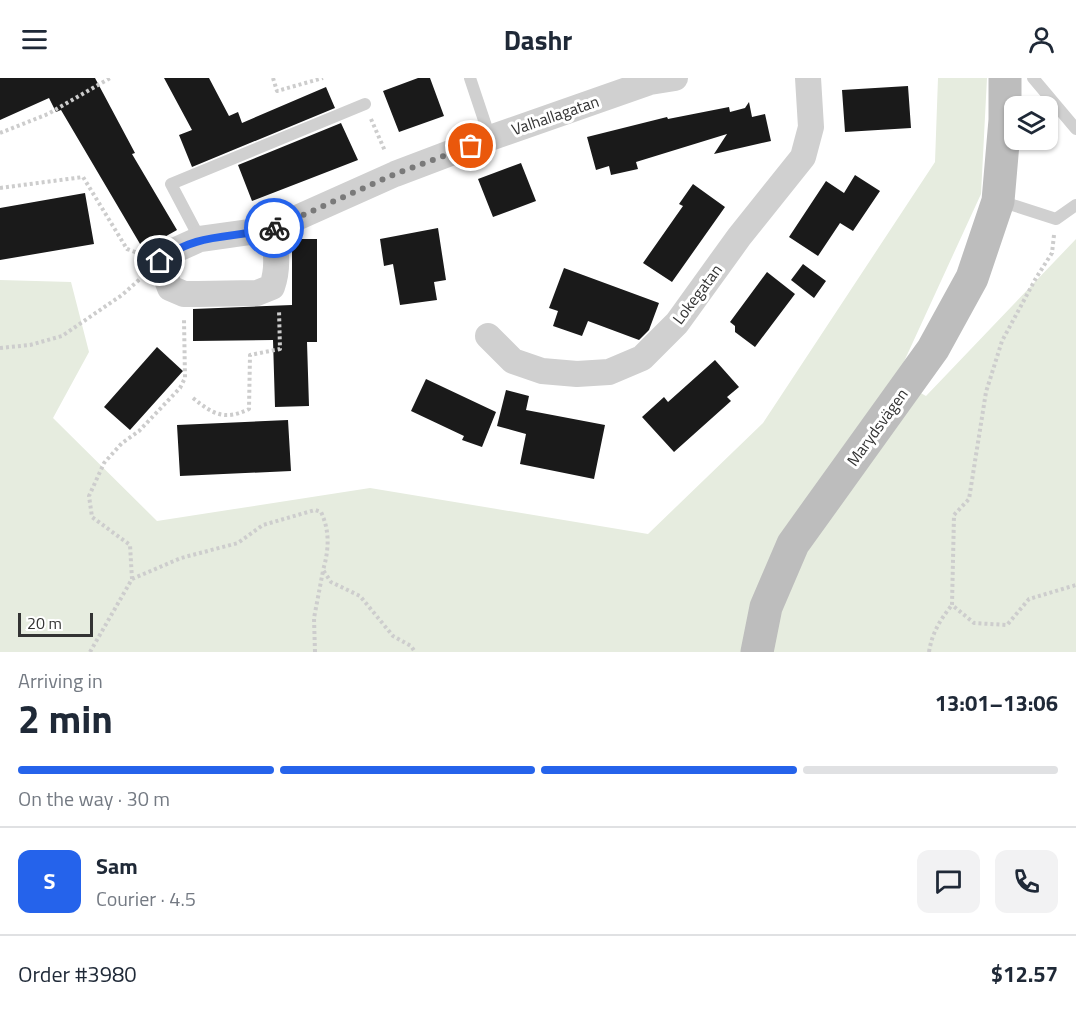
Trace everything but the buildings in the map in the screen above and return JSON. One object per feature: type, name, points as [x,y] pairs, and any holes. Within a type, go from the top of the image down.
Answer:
[{"type":"street","name":"Valhallagatan","points":[[160,261],[171,252],[200,239],[272,229],[395,174],[490,138],[650,82],[675,78]]},
{"type":"street","name":"Lokegatan","points":[[488,336],[513,361],[542,371],[577,374],[609,372],[642,358],[676,323],[739,237],[803,157],[811,127],[808,78]]},
{"type":"street","name":"Marydsvägen","points":[[757,652],[766,607],[793,544],[933,349],[972,278],[998,201],[1005,120],[1005,78]]},
{"type":"street","points":[[160,261],[170,288],[184,294],[257,293],[273,287],[277,274],[272,229]]},
{"type":"lane","points":[[470,78],[490,138]]},
{"type":"lane","points":[[1033,78],[1076,129]]},
{"type":"lane","points":[[200,239],[171,184],[365,104]]},
{"type":"lane","points":[[998,201],[1056,219],[1076,205]]},
{"type":"path","points":[[0,133],[48,114],[110,78]]},
{"type":"path","points":[[273,78],[277,91],[323,78]]},
{"type":"path","points":[[365,104],[395,174]]},
{"type":"path","points":[[0,188],[83,177],[127,249],[160,261],[122,295],[62,336],[30,345],[0,348]]},
{"type":"path","points":[[929,652],[939,620],[951,605],[954,515],[969,499],[986,392],[1002,341],[1052,253],[1056,219]]},
{"type":"path","points":[[193,398],[208,410],[226,417],[249,409],[250,355],[280,349],[280,312],[273,287]]},
{"type":"path","points":[[90,652],[132,579],[130,545],[93,517],[89,496],[104,463],[122,443],[140,431],[180,388],[185,378],[184,294]]},
{"type":"path","points":[[132,579],[181,558],[238,543],[263,525],[315,510],[321,512],[328,539],[328,556],[314,618],[315,652]]},
{"type":"path","points":[[323,570],[331,582],[360,596],[393,636],[411,646],[415,652]]},
{"type":"path","points":[[951,605],[974,623],[1007,625],[1029,599],[1076,585]]},
{"type":"shaded area","points":[[938,78],[987,78],[981,194],[896,379],[926,396],[1076,239],[1076,652],[0,652],[0,280],[71,282],[89,352],[53,418],[157,521],[370,488],[648,534],[763,423],[935,162]]},
{"type":"way so far","points":[[274,228],[395,174],[471,146]]},
{"type":"route","points":[[160,261],[171,252],[200,239],[274,228]]}]
